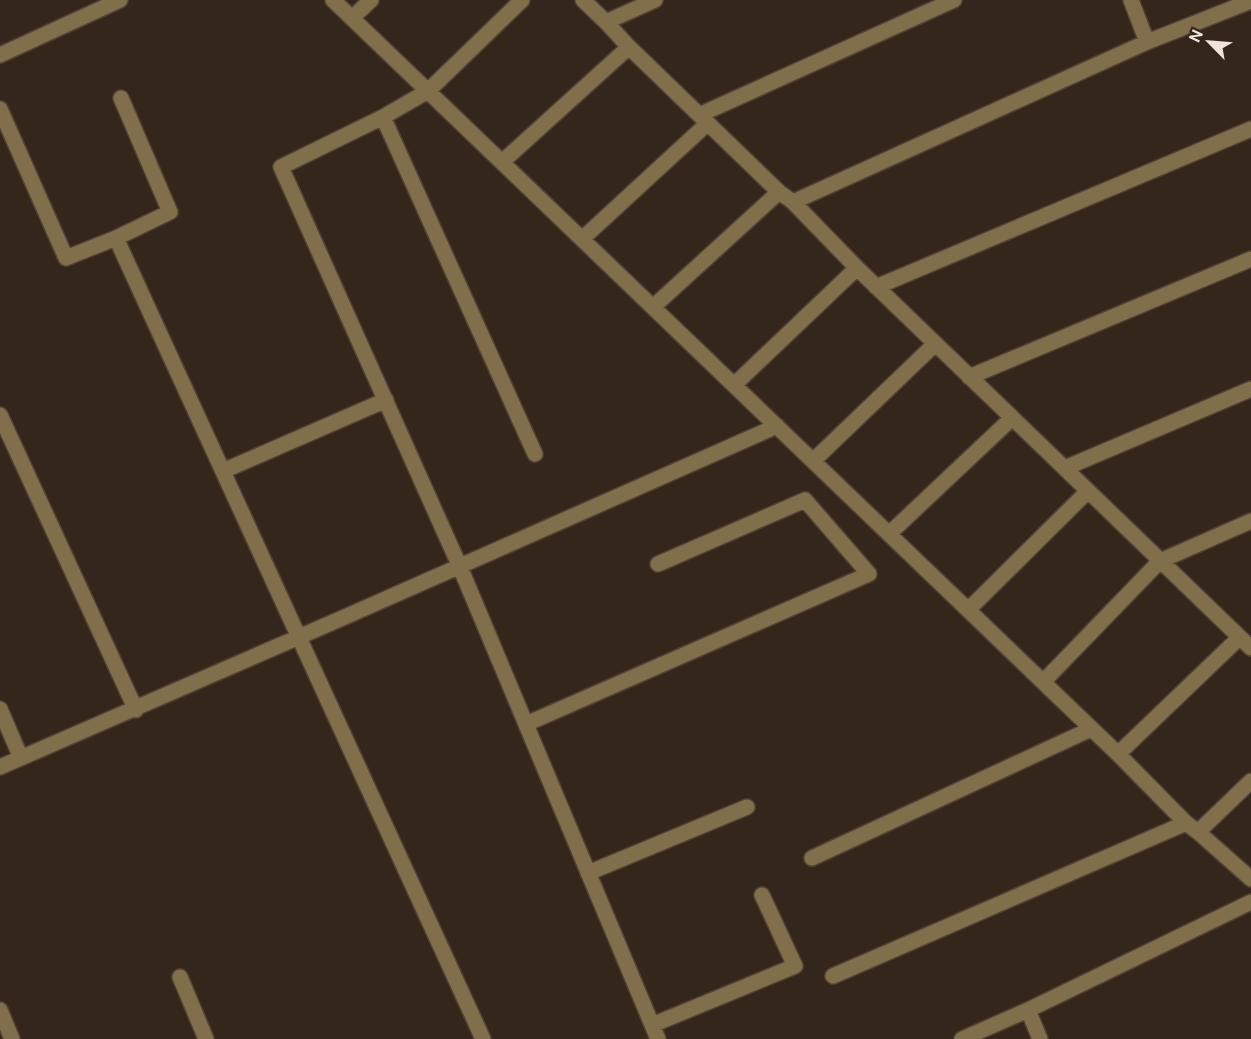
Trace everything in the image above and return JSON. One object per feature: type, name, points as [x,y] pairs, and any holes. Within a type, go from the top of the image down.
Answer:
[{"type":"street","points":[[0,55],[120,0]]},
{"type":"street","points":[[333,0],[1118,754],[1185,823],[1251,879]]},
{"type":"street","points":[[352,18],[371,0]]},
{"type":"street","points":[[522,0],[428,91],[383,117],[281,166],[460,567],[655,1032],[795,966],[762,895]]},
{"type":"street","points":[[583,0],[779,192],[794,202],[876,287],[1247,644],[1118,754]]},
{"type":"street","points":[[606,22],[655,0]]},
{"type":"street","points":[[582,238],[703,119],[954,0]]},
{"type":"street","points":[[1131,0],[1147,42]]},
{"type":"street","points":[[794,202],[1147,42],[1251,1]]},
{"type":"street","points":[[502,162],[629,46]]},
{"type":"street","points":[[0,109],[66,258],[116,238],[170,212],[121,98]]},
{"type":"street","points":[[383,117],[535,454]]},
{"type":"street","points":[[876,287],[1251,129]]},
{"type":"street","points":[[653,307],[779,192]]},
{"type":"street","points":[[116,238],[483,1039]]},
{"type":"street","points":[[969,377],[1251,259]]},
{"type":"street","points":[[734,385],[857,268]]},
{"type":"street","points":[[813,461],[935,344]]},
{"type":"street","points":[[1065,468],[1251,388]]},
{"type":"street","points":[[223,471],[386,400]]},
{"type":"street","points":[[0,415],[136,710]]},
{"type":"street","points":[[889,534],[1012,418]]},
{"type":"street","points":[[0,767],[136,710],[777,426]]},
{"type":"street","points":[[968,610],[1088,491]]},
{"type":"street","points":[[526,724],[868,574],[805,500],[658,564]]},
{"type":"street","points":[[1042,682],[1160,561],[1251,521]]},
{"type":"street","points":[[0,709],[21,758]]},
{"type":"street","points":[[812,858],[1091,729]]},
{"type":"street","points":[[1198,832],[1251,781]]},
{"type":"street","points":[[588,873],[747,807]]},
{"type":"street","points":[[832,976],[1185,823]]},
{"type":"street","points":[[962,1039],[1028,1010],[1251,902]]},
{"type":"street","points":[[180,977],[206,1039]]},
{"type":"street","points":[[0,1010],[12,1039]]},
{"type":"street","points":[[1028,1010],[1040,1039]]}]
